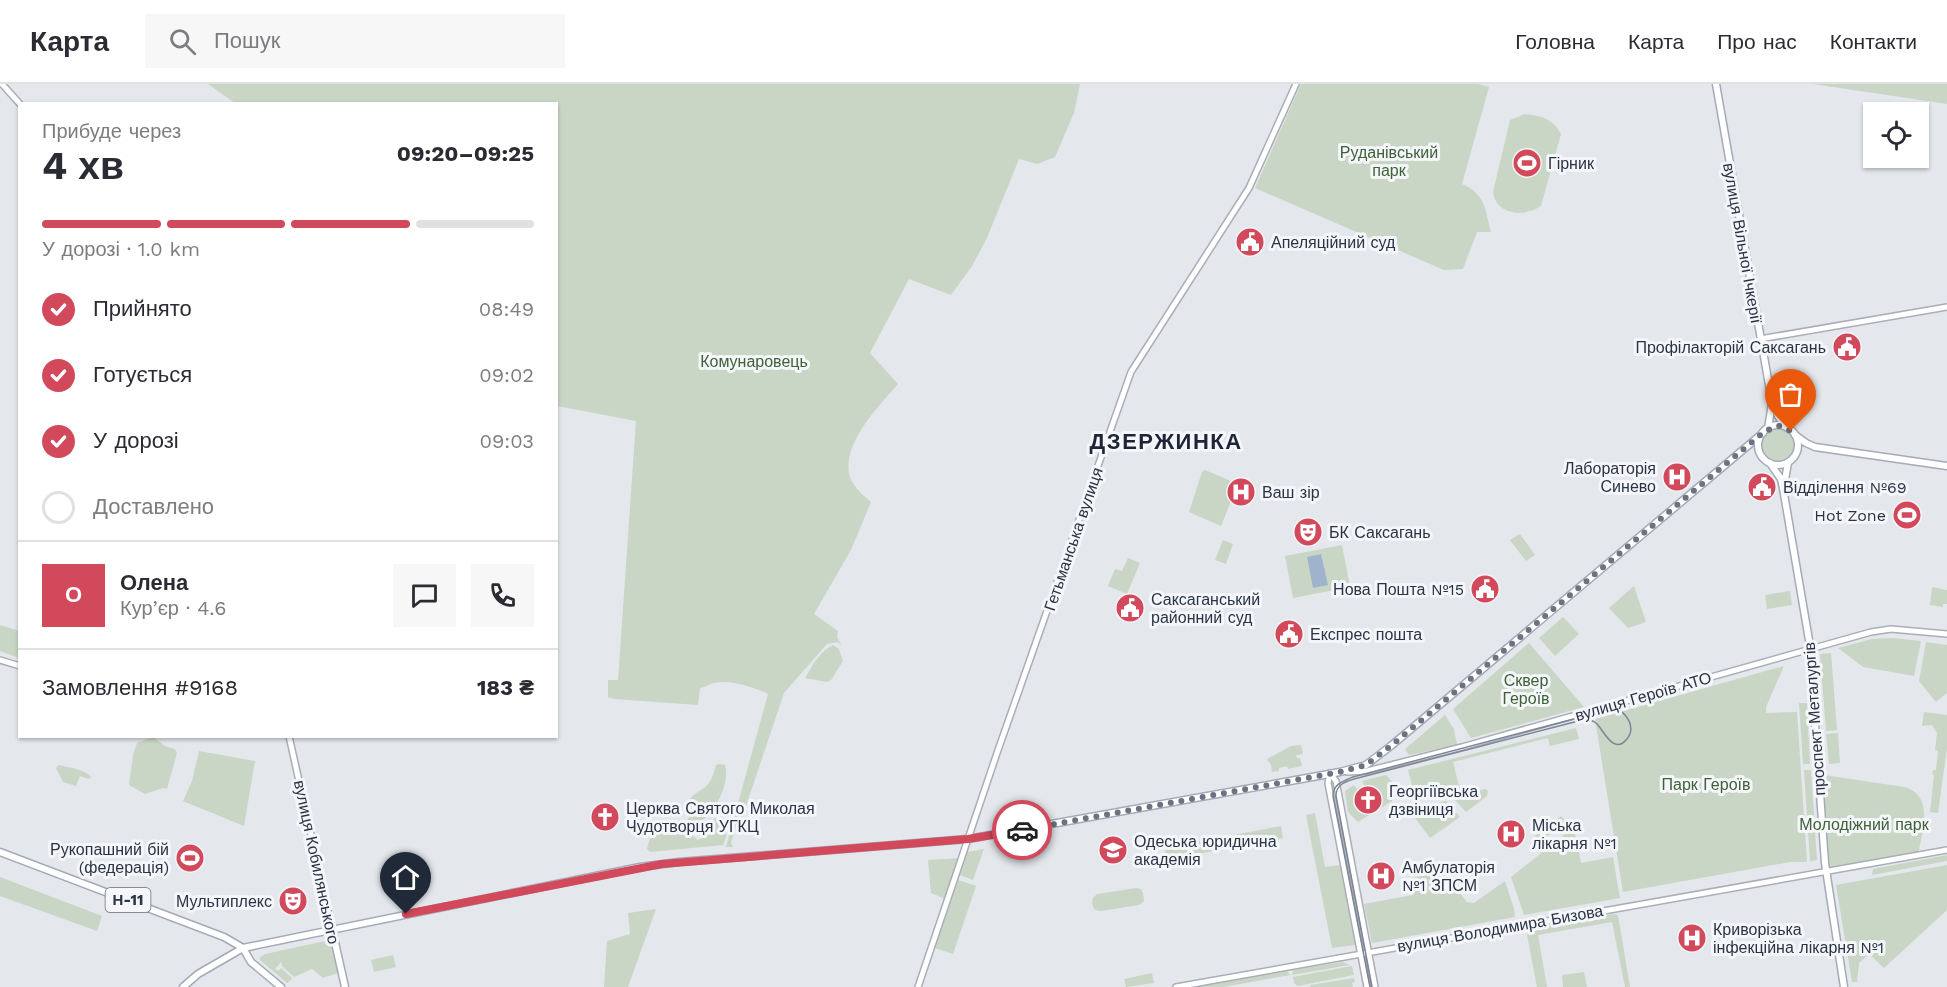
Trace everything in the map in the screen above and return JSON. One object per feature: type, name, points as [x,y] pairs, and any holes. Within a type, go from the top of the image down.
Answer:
[{"type":"main road","name":"вулиця Вільної Ічкерії","points":[[1716,84],[1772,402]]},
{"type":"main road","points":[[1772,402],[1786,427],[1806,444],[1947,466]]},
{"type":"main road","points":[[1772,402],[1766,431],[1759,441],[1759,450],[1763,458],[1778,465],[1815,447]]},
{"type":"main road","points":[[183,987],[198,974],[243,948],[651,865],[968,839],[1340,772],[1366,765],[1766,431],[1779,426],[1786,427]]},
{"type":"main road","points":[[1795,435],[1798,443],[1795,456]]},
{"type":"main road","points":[[1741,453],[1759,450]]},
{"type":"main road","points":[[1783,488],[1788,462]]},
{"type":"main road","points":[[1770,463],[1783,488]]},
{"type":"main road","name":"проспект Металургів","points":[[1783,488],[1810,648],[1826,872],[1844,987]]},
{"type":"main road","name":"Н-11","points":[[0,852],[207,930],[243,948],[251,962],[281,987]]},
{"type":"main road","name":"вулиця Кобилянського","points":[[332,929],[345,987]]},
{"type":"street","points":[[2,84],[18,102]]},
{"type":"street","name":"Гетьманська вулиця","points":[[918,987],[1131,372],[1249,188],[1296,84]]},
{"type":"street","points":[[1760,339],[1947,307]]},
{"type":"street","name":"вулиця Героїв АТО","points":[[1340,772],[1367,771],[1462,747],[1810,648],[1885,630],[1947,634]]},
{"type":"street","points":[[0,660],[18,665]]},
{"type":"street","name":"вулиця Кобилянського","points":[[289,738],[332,929]]},
{"type":"street","points":[[1330,773],[1336,781],[1375,987]]},
{"type":"street","points":[[1330,773],[1328,783],[1367,987]]},
{"type":"street","name":"вулиця Володимира Бизова","points":[[1176,987],[1947,850]]},
{"type":"green space","name":"Комунаровець","points":[[208,84],[1080,84],[1074,113],[1055,157],[1037,164],[1019,159],[987,238],[972,266],[951,295],[909,279],[870,353],[898,384],[863,427],[851,452],[848,465],[850,477],[856,488],[871,502],[851,550],[814,614],[838,631],[837,637],[842,646],[838,642],[827,644],[784,693],[742,818],[738,818],[731,843],[733,847],[726,847],[768,694],[742,684],[721,682],[700,688],[698,705],[608,697],[608,680],[618,680],[636,421],[558,406],[558,102],[234,102]]},
{"type":"green space","name":"Руданівський парк","points":[[1301,84],[1478,84],[1489,87],[1462,184],[1480,198],[1486,210],[1491,232],[1477,232],[1463,269],[1444,270],[1255,188]]},
{"type":"green space","points":[[1813,84],[1947,84],[1947,104]]},
{"type":"green space","name":"Гірник","points":[[1525,114],[1550,121],[1561,134],[1541,206],[1535,210],[1520,213],[1500,206],[1493,192],[1510,120]]},
{"type":"green space","points":[[1778,429],[1789,434],[1794,445],[1789,456],[1778,461],[1767,456],[1762,445],[1767,434]]},
{"type":"green space","points":[[1205,470],[1238,484],[1221,526],[1189,512],[1202,472]]},
{"type":"green space","points":[[1520,534],[1535,555],[1526,561],[1510,540]]},
{"type":"green space","points":[[1223,540],[1233,544],[1226,564],[1215,560]]},
{"type":"green space","points":[[1342,545],[1350,587],[1293,598],[1285,556]]},
{"type":"green space","points":[[1128,558],[1140,563],[1127,594],[1108,586],[1115,569],[1122,571]]},
{"type":"green space","points":[[1634,586],[1646,622],[1628,628],[1609,608]]},
{"type":"green space","points":[[1932,587],[1947,590],[1947,604],[1943,604],[1943,607],[1930,605]]},
{"type":"green space","points":[[1790,591],[1792,605],[1767,609],[1765,595]]},
{"type":"green space","points":[[1563,617],[1579,634],[1555,656],[1539,638]]},
{"type":"green space","points":[[0,625],[18,631],[18,658],[0,651]]},
{"type":"green space","points":[[1893,638],[1921,641],[1914,676],[1863,667],[1838,648],[1872,639]]},
{"type":"green space","points":[[1926,642],[1947,645],[1947,693],[1936,702],[1919,681]]},
{"type":"green space","name":"Сквер Героїв","points":[[1529,643],[1584,707],[1471,738],[1453,709]]},
{"type":"green space","points":[[833,645],[839,649],[843,661],[831,680],[827,682],[805,678],[820,655]]},
{"type":"green space","points":[[1831,653],[1837,730],[1826,731],[1820,654]]},
{"type":"green space","name":"Парк Героїв","points":[[1784,666],[1766,707],[1766,713],[1797,712],[1807,862],[1790,862],[1623,892],[1595,719]]},
{"type":"green space","points":[[1799,703],[1807,703],[1810,764],[1803,764]]},
{"type":"green space","points":[[1924,712],[1947,715],[1947,748],[1938,813],[1930,812],[1934,775],[1932,774],[1933,770],[1936,770],[1938,751],[1935,750],[1937,733],[1932,725],[1922,726]]},
{"type":"green space","points":[[1445,715],[1454,729],[1457,745],[1409,755],[1405,749]]},
{"type":"green space","points":[[1576,728],[1579,739],[1550,746],[1548,738],[1453,762],[1460,790],[1416,801],[1408,770]]},
{"type":"green space","points":[[1838,733],[1840,763],[1829,764],[1826,734]]},
{"type":"green space","points":[[154,738],[165,746],[175,749],[177,753],[167,789],[163,788],[145,794],[129,785],[137,743]]},
{"type":"green space","points":[[1301,745],[1303,754],[1296,755],[1300,758],[1302,766],[1288,769],[1287,766],[1272,772],[1267,759],[1291,746]]},
{"type":"green space","points":[[199,751],[255,761],[244,826],[183,801],[192,781]]},
{"type":"green space","points":[[59,765],[81,770],[91,777],[89,779],[80,776],[76,786],[63,782],[56,768]]},
{"type":"green space","points":[[716,765],[725,765],[726,778],[719,800],[689,833],[698,840],[709,832],[714,818],[726,822],[726,837],[723,845],[650,852],[647,849],[654,833],[662,828],[684,825],[691,813],[700,812],[700,809],[688,806],[690,799],[709,783]]},
{"type":"green space","points":[[1804,770],[1811,770],[1817,860],[1810,861]]},
{"type":"green space","name":"Молодіжний парк","points":[[1818,774],[1904,787],[1914,791],[1920,798],[1924,815],[1918,855],[1826,872]]},
{"type":"green space","points":[[1386,775],[1396,786],[1392,801],[1358,822],[1348,812],[1345,791],[1354,785],[1357,789],[1364,785],[1362,781]]},
{"type":"green space","points":[[1485,789],[1488,791],[1487,796],[1466,812],[1453,798]]},
{"type":"green space","points":[[1446,801],[1460,817],[1430,838],[1409,810]]},
{"type":"green space","points":[[1315,813],[1325,867],[1341,865],[1355,945],[1332,948],[1306,815]]},
{"type":"green space","points":[[1561,816],[1566,821],[1539,843],[1534,837]]},
{"type":"green space","points":[[1281,826],[1283,838],[1166,860],[1165,844],[1173,843],[1176,846]]},
{"type":"green space","points":[[1569,831],[1575,833],[1581,863],[1613,857],[1620,898],[1524,915],[1511,877]]},
{"type":"green space","points":[[984,849],[973,880],[960,875],[967,852]]},
{"type":"green space","points":[[1947,855],[1947,861],[1872,875],[1873,869]]},
{"type":"green space","points":[[962,858],[948,900],[931,893],[928,860]]},
{"type":"green space","points":[[1947,865],[1947,910],[1884,968],[1869,954],[1859,963],[1857,982],[1852,982],[1836,885]]},
{"type":"green space","points":[[1441,870],[1467,902],[1474,903],[1505,881],[1515,917],[1372,943],[1364,904],[1413,895],[1410,879]]},
{"type":"green space","points":[[0,877],[102,916],[97,931],[0,896]]},
{"type":"green space","points":[[958,880],[976,886],[953,954],[935,948]]},
{"type":"green space","points":[[1141,889],[1143,893],[1144,901],[1139,905],[1101,911],[1093,907],[1093,898],[1097,894]]},
{"type":"green space","points":[[656,909],[628,987],[604,987],[607,941],[630,934],[628,913]]},
{"type":"green space","points":[[1618,915],[1630,987],[1625,987],[1612,922],[1538,935],[1547,987],[1537,987],[1527,935],[1531,929]]},
{"type":"green space","points":[[330,940],[338,973],[323,978],[312,969],[294,977],[282,966],[281,962],[275,969],[278,971],[281,968],[292,978],[287,983],[260,960],[260,957],[265,954]]},
{"type":"green space","points":[[393,955],[396,967],[374,972],[371,960]]},
{"type":"green space","points":[[1342,962],[1350,965],[1292,975],[1293,970]]},
{"type":"green space","points":[[1352,966],[1354,975],[1298,986],[1294,983],[1293,977]]},
{"type":"green space","points":[[1287,971],[1290,975],[1223,987],[1196,987]]},
{"type":"green space","points":[[1584,972],[1587,987],[1563,987],[1562,975]]},
{"type":"green space","points":[[1152,973],[1154,983],[1126,987],[1124,979]]},
{"type":"green space","points":[[1354,978],[1353,987],[1311,987],[1310,985]]},
{"type":"water","points":[[1321,554],[1328,585],[1313,588],[1307,557]]},
{"type":"tram line","points":[[1370,987],[1333,796],[1337,786],[1353,777],[1612,709],[1626,716],[1631,730],[1622,744],[1613,743],[1596,723],[1586,719],[1354,779],[1339,787],[1336,796],[1372,987]]},
{"type":"way so far","points":[[1022,830],[1340,772],[1366,765],[1765,431],[1779,426],[1791,431]]},
{"type":"place","name":"Гірник","points":[[1527,163]]},
{"type":"place","name":"Апеляційний суд","points":[[1250,242]]},
{"type":"place","name":"Профілакторій Саксагань","points":[[1847,347]]},
{"type":"place","name":"Лабораторія Синево","points":[[1677,477]]},
{"type":"place","name":"Відділення №69","points":[[1762,487]]},
{"type":"place","name":"Ваш зір","points":[[1241,492]]},
{"type":"place","name":"Hot Zone","points":[[1907,515]]},
{"type":"place","name":"БК Саксагань","points":[[1308,532]]},
{"type":"place","name":"Нова Пошта №15","points":[[1485,589]]},
{"type":"place","name":"Саксаганський районний суд","points":[[1130,608]]},
{"type":"place","name":"Експрес пошта","points":[[1289,634]]},
{"type":"place","name":"Георгіївська дзвіниця","points":[[1368,800]]},
{"type":"place","name":"Церква Святого Миколая Чудотворця УГКЦ","points":[[605,817]]},
{"type":"place","name":"Міська лікарня №1","points":[[1511,834]]},
{"type":"place","name":"Одеська юридична академія","points":[[1113,850]]},
{"type":"place","name":"Рукопашний бій (федерація)","points":[[190,858]]},
{"type":"place","name":"Амбулаторія №1 ЗПСМ","points":[[1381,876]]},
{"type":"place","name":"Мультиплекс","points":[[293,901]]},
{"type":"place","name":"Криворізька інфекційна лікарня №1","points":[[1692,938]]},
{"type":"district","name":"ДЗЕРЖИНКА","points":[[1166,441]]},
{"type":"route","points":[[406,914],[662,864],[968,839],[1022,830]]}]
